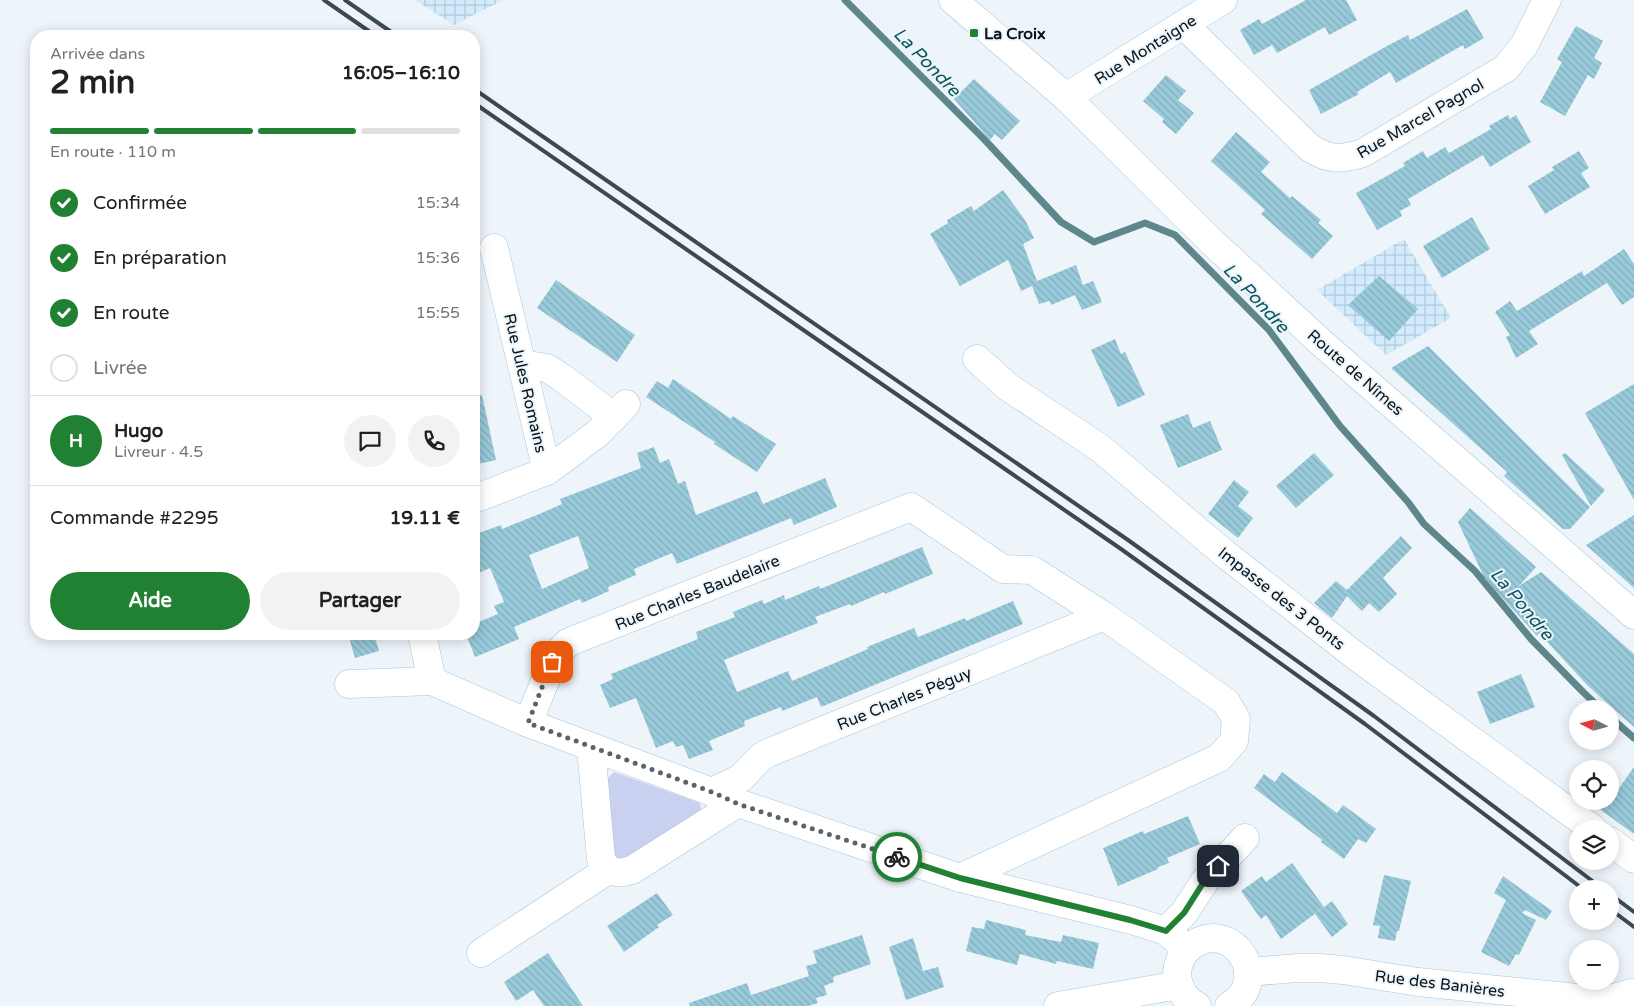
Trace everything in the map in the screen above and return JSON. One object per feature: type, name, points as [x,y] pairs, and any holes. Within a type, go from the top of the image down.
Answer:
[{"type":"street","name":"Route de Nîmes","points":[[953,0],[1066,98],[1213,243],[1318,339],[1634,615]]},
{"type":"street","name":"Rue Montaigne","points":[[1066,98],[1223,0]]},
{"type":"street","name":"Rue Marcel Pagnol","points":[[1184,25],[1310,148],[1323,156],[1350,157],[1363,153],[1506,68],[1524,45],[1547,0]]},
{"type":"street","name":"Rue Jules Romains","points":[[480,498],[546,471],[494,248]]},
{"type":"street","name":"Impasse des 3 Ponts","points":[[977,359],[1008,387],[1100,448],[1225,554],[1357,657],[1581,820]]},
{"type":"street","points":[[522,364],[547,368],[620,410],[575,451],[546,471]]},
{"type":"street","name":"Rue Charles Baudelaire","points":[[528,723],[556,654],[570,642],[911,507],[1003,569],[1032,570],[1104,616]]},
{"type":"street","points":[[960,878],[1219,758],[1234,741],[1236,719],[1226,702],[1104,616]]},
{"type":"street","name":"Rue Charles Péguy","points":[[712,792],[740,778],[761,757],[768,753],[1104,616]]},
{"type":"street","points":[[423,640],[432,681]]},
{"type":"street","points":[[349,684],[432,681],[528,723],[712,792],[738,804],[960,878],[1130,920],[1166,931],[1188,949]]},
{"type":"street","points":[[591,748],[601,859],[608,870],[620,873],[632,870],[738,804]]},
{"type":"street","points":[[1166,931],[1184,913],[1205,880],[1245,838]]},
{"type":"street","points":[[1619,848],[1634,859]]},
{"type":"street","points":[[481,953],[608,870]]},
{"type":"street","points":[[1058,1006],[1191,1000],[1177,975],[1178,966],[1182,956],[1188,949],[1197,942],[1208,938],[1220,939],[1231,943],[1240,951],[1246,961],[1247,983],[1243,994],[1229,1006]]},
{"type":"street","name":"Rue des Banières","points":[[1248,972],[1320,968],[1418,982],[1597,1000],[1632,995]]},
{"type":"shaded area","points":[[415,0],[503,0],[454,25]]},
{"type":"shaded area","points":[[1404,239],[1451,318],[1386,355],[1317,290]]},
{"type":"shaded area","points":[[614,772],[700,803],[702,818],[622,863],[615,856],[605,781]]},
{"type":"building","points":[[1306,0],[1346,0],[1357,20],[1329,35],[1325,27],[1277,53],[1272,45],[1254,55],[1240,30],[1259,19],[1262,24]]},
{"type":"building","points":[[1467,9],[1484,38],[1465,49],[1463,45],[1396,83],[1390,72],[1357,92],[1359,94],[1321,114],[1309,90],[1408,35],[1410,40]]},
{"type":"building","points":[[1576,26],[1603,41],[1594,58],[1602,63],[1594,79],[1588,75],[1565,116],[1540,102],[1562,62],[1557,59]]},
{"type":"building","points":[[1166,75],[1186,91],[1178,100],[1194,113],[1176,134],[1162,122],[1164,119],[1143,101]]},
{"type":"building","points":[[974,79],[1020,121],[1002,140],[995,134],[990,140],[954,99]]},
{"type":"building","points":[[1508,115],[1510,119],[1516,115],[1531,142],[1490,167],[1483,155],[1408,199],[1411,205],[1400,211],[1402,216],[1377,230],[1356,193],[1405,166],[1403,163],[1423,151],[1427,158],[1445,147],[1449,153],[1491,129],[1489,126]]},
{"type":"building","points":[[1236,132],[1270,162],[1261,172],[1290,198],[1292,196],[1321,220],[1318,223],[1333,236],[1312,259],[1261,214],[1265,210],[1211,161]]},
{"type":"building","points":[[1579,151],[1589,168],[1581,173],[1590,187],[1545,214],[1528,186],[1554,170],[1552,167]]},
{"type":"building","points":[[1003,190],[1025,220],[1034,238],[1023,244],[1037,281],[1076,265],[1083,285],[1093,281],[1102,302],[1082,310],[1075,295],[1051,305],[1050,301],[1039,304],[1032,286],[1021,291],[1008,260],[960,286],[930,234],[948,223],[947,220],[971,206],[974,211]]},
{"type":"building","points":[[1472,217],[1490,249],[1442,278],[1423,246]]},
{"type":"building","points":[[1624,249],[1634,264],[1634,297],[1622,305],[1607,283],[1529,331],[1538,344],[1516,358],[1506,337],[1510,335],[1495,312],[1510,301],[1517,311],[1582,271],[1584,276]]},
{"type":"building","points":[[1379,276],[1418,309],[1389,341],[1348,305]]},
{"type":"building","points":[[556,280],[635,335],[617,362],[537,308]]},
{"type":"building","points":[[1115,339],[1121,354],[1125,352],[1145,395],[1118,407],[1091,350]]},
{"type":"building","points":[[1428,346],[1590,507],[1570,529],[1563,529],[1504,476],[1507,472],[1391,368]]},
{"type":"building","points":[[673,379],[731,419],[733,416],[776,444],[757,472],[646,397],[657,381],[668,388]]},
{"type":"building","points":[[1634,384],[1634,500],[1585,413]]},
{"type":"building","points":[[480,395],[482,395],[496,460],[480,464]]},
{"type":"building","points":[[1188,414],[1193,428],[1210,421],[1222,450],[1178,468],[1160,425]]},
{"type":"building","points":[[654,447],[660,463],[669,459],[678,484],[685,481],[696,515],[757,491],[763,504],[825,478],[837,507],[794,525],[791,518],[677,564],[672,553],[634,569],[636,575],[608,587],[609,591],[582,603],[580,599],[514,627],[519,639],[475,657],[468,640],[480,640],[480,622],[498,614],[494,606],[504,602],[490,568],[480,572],[480,533],[501,525],[502,529],[537,515],[562,504],[560,499],[641,468],[637,453]],"holes":[[[578,536],[589,568],[542,589],[529,555]]]},
{"type":"building","points":[[1314,453],[1334,475],[1296,508],[1276,486]]},
{"type":"building","points":[[1565,453],[1605,490],[1591,506],[1562,455]]},
{"type":"building","points":[[1234,480],[1249,492],[1238,506],[1253,518],[1238,538],[1208,514]]},
{"type":"building","points":[[1470,508],[1536,567],[1519,586],[1541,572],[1634,654],[1634,727],[1619,714],[1619,700],[1604,700],[1588,686],[1539,633],[1537,636],[1485,579],[1458,522]]},
{"type":"building","points":[[1634,515],[1634,588],[1586,545]]},
{"type":"building","points":[[1401,536],[1412,548],[1383,578],[1397,594],[1379,612],[1369,603],[1362,611],[1347,596],[1332,618],[1314,603],[1336,581],[1347,590]]},
{"type":"building","points":[[922,547],[933,574],[885,594],[884,592],[851,606],[850,604],[815,617],[818,623],[724,660],[737,692],[788,671],[792,681],[914,628],[918,637],[965,618],[966,621],[1013,601],[1023,624],[821,707],[817,697],[782,711],[781,707],[744,721],[745,726],[709,741],[713,750],[689,759],[683,745],[676,747],[673,741],[656,748],[636,698],[610,708],[600,685],[613,679],[611,674],[698,639],[696,632],[735,617],[733,612],[762,600],[764,604],[784,595],[785,600],[819,586],[820,589]]},
{"type":"building","points":[[350,640],[376,640],[379,651],[355,658]]},
{"type":"building","points":[[1521,674],[1535,707],[1490,724],[1477,692]]},
{"type":"building","points":[[1634,767],[1634,834],[1619,823],[1619,820],[1614,820],[1601,810],[1619,810],[1619,788]]},
{"type":"building","points":[[1282,772],[1337,813],[1343,805],[1376,829],[1366,843],[1358,839],[1344,859],[1254,788],[1264,774],[1275,782]]},
{"type":"building","points":[[1188,816],[1200,844],[1167,858],[1169,863],[1158,867],[1158,869],[1118,886],[1103,848],[1143,831],[1144,834]]},
{"type":"building","points":[[1292,863],[1324,907],[1281,939],[1266,915],[1261,919],[1241,891],[1262,876],[1266,882]]},
{"type":"building","points":[[1384,875],[1411,881],[1395,941],[1378,938],[1380,926],[1373,925]]},
{"type":"building","points":[[1503,876],[1552,911],[1546,920],[1525,910],[1522,913],[1536,920],[1519,955],[1516,954],[1509,966],[1481,952],[1506,900],[1494,893]]},
{"type":"building","points":[[657,893],[673,915],[657,925],[659,927],[624,952],[607,926]]},
{"type":"building","points":[[1332,901],[1348,924],[1332,937],[1315,914]]},
{"type":"building","points":[[986,920],[1026,930],[1025,935],[1061,942],[1063,935],[1099,943],[1093,969],[1057,961],[1056,964],[1020,954],[1017,965],[966,951],[972,927],[984,929]]},
{"type":"building","points":[[862,935],[871,964],[833,977],[834,982],[824,986],[827,995],[816,998],[818,1003],[808,1006],[690,1006],[689,1003],[747,983],[751,995],[809,976],[806,966],[817,963],[813,951]]},
{"type":"building","points":[[913,938],[923,971],[938,967],[944,987],[906,1000],[889,947]]},
{"type":"building","points":[[548,953],[583,1006],[544,1006],[533,990],[516,1001],[504,982]]},
{"type":"waterway","name":"La Pondre","points":[[845,0],[983,138],[1061,222],[1094,242],[1145,223],[1175,235],[1269,330],[1340,426],[1408,502],[1424,524],[1475,571],[1531,639],[1591,700]]},
{"type":"waterway","name":"La Pondre","points":[[1619,725],[1634,738]]},
{"type":"railway","points":[[324,0],[367,30]]},
{"type":"railway","points":[[345,0],[388,30]]},
{"type":"railway","points":[[480,93],[1128,540],[1374,716],[1591,880]]},
{"type":"railway","points":[[480,107],[1121,549],[1365,724],[1571,880]]},
{"type":"railway","points":[[1619,901],[1634,912]]},
{"type":"railway","points":[[1619,916],[1634,927]]},
{"type":"way so far","points":[[552,662],[528,723],[712,792],[738,804],[897,857]]},
{"type":"place","name":"La Croix","points":[[974,33]]},
{"type":"route","points":[[897,857],[960,878],[1130,920],[1166,931],[1184,913],[1205,880],[1218,866]]}]
